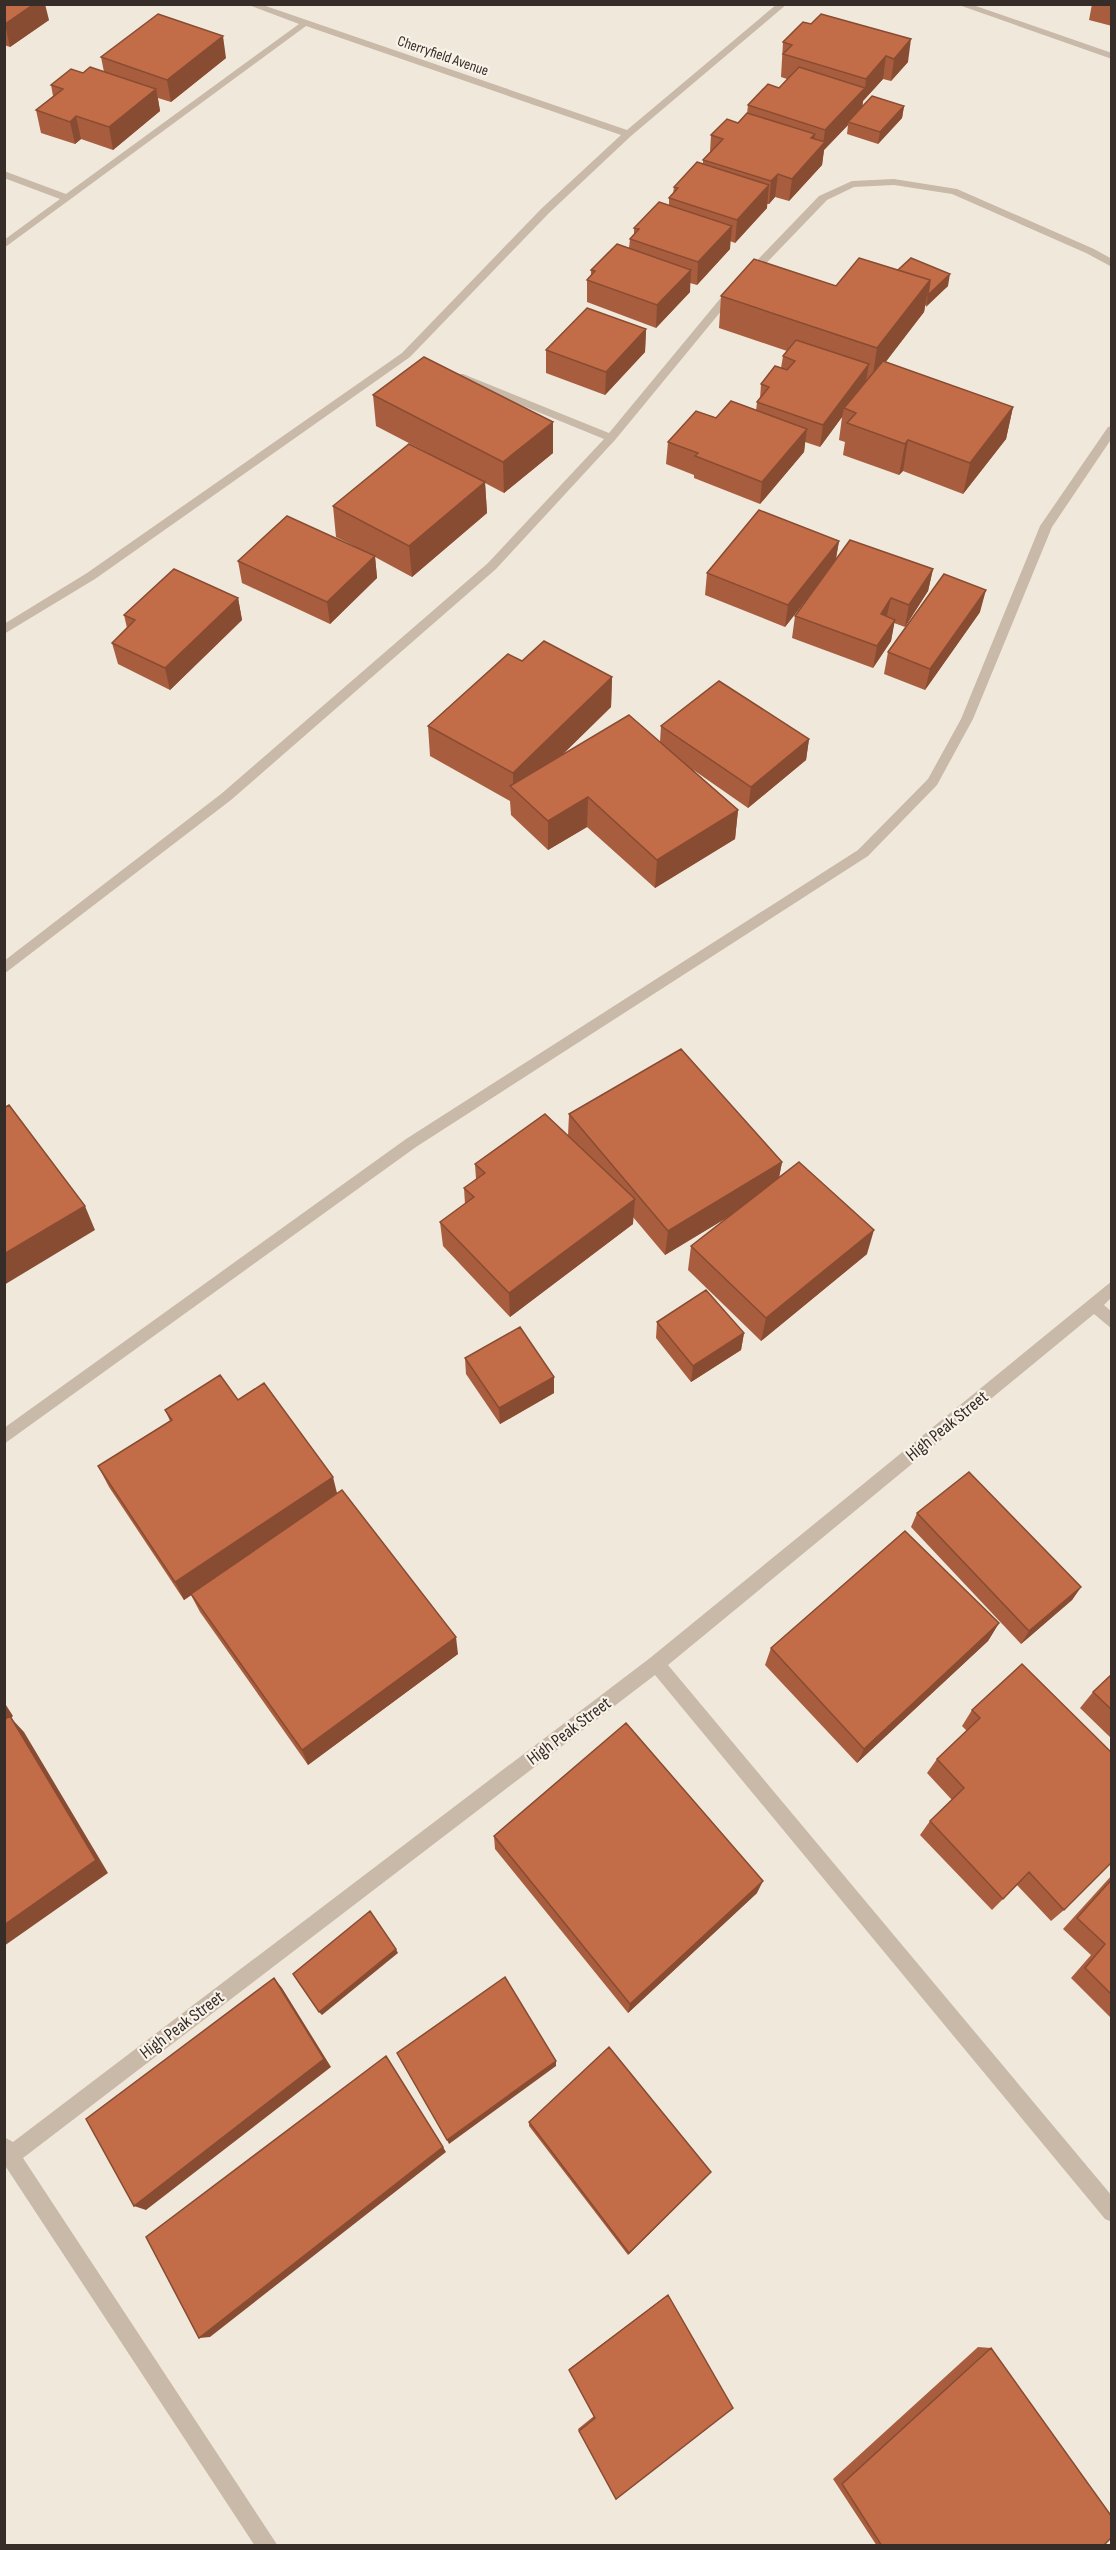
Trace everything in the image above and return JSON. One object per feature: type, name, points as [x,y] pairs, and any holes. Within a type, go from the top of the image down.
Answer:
[{"type":"street","name":"Cherryfield Avenue","points":[[250,4],[628,134]]},
{"type":"street","points":[[4,630],[91,576],[412,357],[545,211],[628,134],[783,4]]},
{"type":"street","points":[[960,4],[1112,56]]},
{"type":"street","points":[[4,245],[304,24]]},
{"type":"street","points":[[4,174],[67,198]]},
{"type":"street","points":[[4,969],[226,797],[492,566],[611,438],[723,302],[823,198],[852,184],[894,182],[954,191],[1090,251],[1112,264]]},
{"type":"street","points":[[449,372],[611,438]]},
{"type":"street","points":[[4,1437],[411,1143],[863,853],[933,782],[967,719],[1046,526],[1112,429]]},
{"type":"street","name":"High Peak Street","points":[[8,2151],[656,1664],[1094,1305],[1112,1287]]},
{"type":"street","points":[[1094,1305],[1112,1322]]},
{"type":"street","points":[[656,1664],[1112,2212]]},
{"type":"street","points":[[8,2151],[268,2546]]},
{"type":"building","points":[[4,4],[34,4],[5,24]]},
{"type":"building","points":[[158,14],[223,36],[167,80],[101,57]]},
{"type":"building","points":[[821,14],[911,39],[894,59],[886,56],[866,79],[783,54],[792,45],[783,42],[803,22],[811,24]]},
{"type":"building","points":[[90,67],[156,89],[109,127],[76,116],[70,122],[36,110],[63,89],[51,85],[71,69],[83,73]]},
{"type":"building","points":[[799,67],[865,88],[825,130],[748,105],[768,84],[779,88]]},
{"type":"building","points":[[872,96],[904,106],[880,132],[848,122]]},
{"type":"building","points":[[747,113],[815,134],[811,138],[825,142],[792,179],[778,174],[771,181],[703,160],[723,139],[711,135],[727,119],[738,123]]},
{"type":"building","points":[[697,162],[769,185],[737,220],[669,198],[678,188],[674,187]]},
{"type":"building","points":[[659,202],[732,226],[698,262],[630,239],[639,229],[634,228]]},
{"type":"building","points":[[617,244],[691,270],[657,305],[587,280],[595,271],[591,270]]},
{"type":"building","points":[[859,258],[930,280],[877,348],[721,296],[754,259],[836,286]]},
{"type":"building","points":[[911,258],[950,274],[928,295],[930,280],[898,270]]},
{"type":"building","points":[[587,308],[646,329],[606,372],[546,350]]},
{"type":"building","points":[[796,340],[869,364],[823,425],[757,402],[769,387],[761,384],[775,366],[787,370],[795,361],[783,356]]},
{"type":"building","points":[[424,357],[553,422],[503,462],[373,395]]},
{"type":"building","points":[[883,361],[1013,407],[970,463],[908,440],[905,444],[847,423],[856,413],[844,408]]},
{"type":"building","points":[[731,401],[807,429],[762,482],[695,456],[698,453],[668,442],[696,411],[716,418]]},
{"type":"building","points":[[409,444],[485,482],[409,546],[333,506]]},
{"type":"building","points":[[759,510],[839,541],[788,605],[707,573]]},
{"type":"building","points":[[287,516],[375,556],[327,602],[238,561]]},
{"type":"building","points":[[850,540],[933,569],[909,605],[891,598],[881,614],[895,620],[877,646],[795,616]]},
{"type":"building","points":[[174,569],[238,598],[165,668],[112,643],[135,620],[124,615]]},
{"type":"building","points":[[944,574],[986,590],[930,669],[888,652]]},
{"type":"building","points":[[544,641],[612,677],[513,773],[428,726],[508,654],[522,661]]},
{"type":"building","points":[[719,681],[809,739],[751,787],[661,726]]},
{"type":"building","points":[[629,715],[738,810],[657,860],[588,797],[548,821],[510,786]]},
{"type":"building","points":[[681,1049],[782,1162],[668,1231],[569,1114]]},
{"type":"building","points":[[9,1105],[85,1206],[4,1254],[4,1108]]},
{"type":"building","points":[[545,1114],[635,1199],[509,1293],[440,1222],[474,1197],[464,1188],[485,1173],[475,1164]]},
{"type":"building","points":[[799,1162],[874,1230],[766,1318],[691,1246]]},
{"type":"building","points":[[706,1290],[744,1333],[693,1366],[657,1322]]},
{"type":"building","points":[[520,1327],[554,1377],[499,1408],[465,1358]]},
{"type":"building","points":[[220,1375],[238,1400],[264,1383],[333,1477],[175,1582],[98,1466],[172,1420],[165,1410]]},
{"type":"building","points":[[969,1472],[1081,1587],[1029,1631],[917,1513]]},
{"type":"building","points":[[342,1490],[456,1637],[302,1750],[191,1594]]},
{"type":"building","points":[[905,1531],[999,1623],[864,1749],[771,1648]]},
{"type":"building","points":[[1022,1664],[1112,1753],[1112,1862],[1064,1910],[1029,1872],[1003,1899],[930,1821],[964,1788],[937,1759],[980,1718],[972,1710]]},
{"type":"building","points":[[1112,1674],[1112,1710],[1093,1692]]},
{"type":"building","points":[[10,1716],[96,1860],[4,1925],[4,1720]]},
{"type":"building","points":[[626,1723],[763,1881],[630,2004],[494,1836]]},
{"type":"building","points":[[1112,1879],[1112,1995],[1085,1968],[1105,1944],[1077,1918]]},
{"type":"building","points":[[370,1911],[396,1949],[319,2012],[293,1974]]},
{"type":"building","points":[[505,1977],[556,2061],[447,2140],[397,2053]]},
{"type":"building","points":[[274,1978],[324,2059],[134,2206],[86,2119]]},
{"type":"building","points":[[609,2047],[711,2172],[629,2253],[529,2122]]},
{"type":"building","points":[[386,2056],[443,2147],[199,2338],[146,2237]]},
{"type":"building","points":[[668,2295],[733,2408],[616,2499],[579,2431],[595,2418],[569,2370]]},
{"type":"building","points":[[991,2348],[1112,2517],[1112,2537],[1103,2546],[882,2546],[842,2484]]}]
